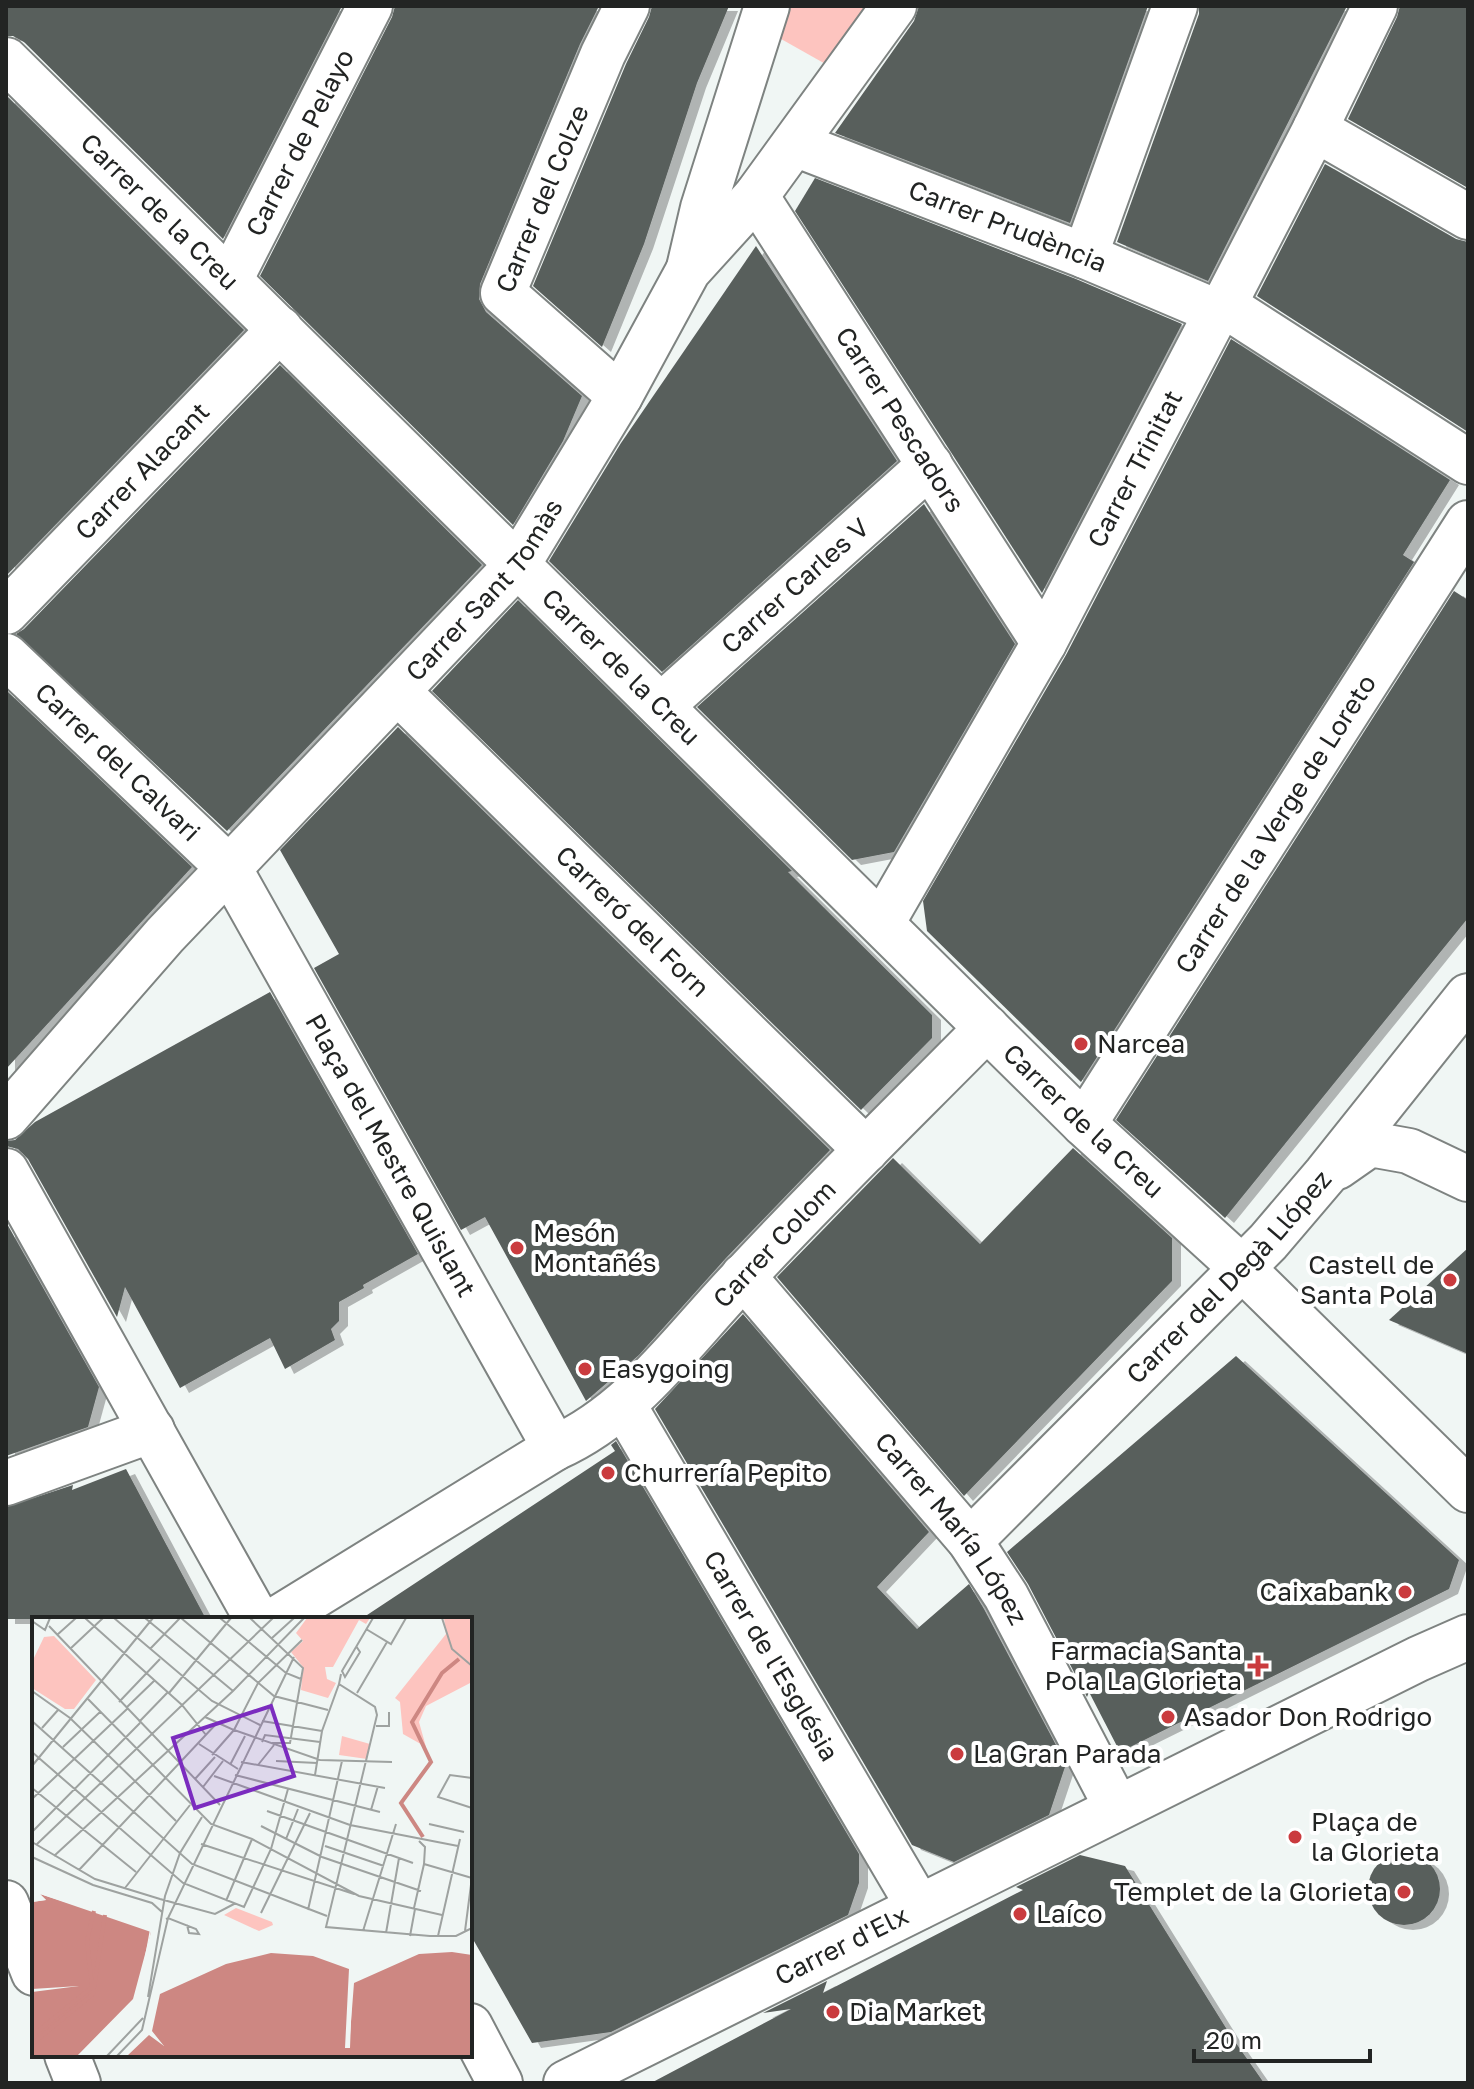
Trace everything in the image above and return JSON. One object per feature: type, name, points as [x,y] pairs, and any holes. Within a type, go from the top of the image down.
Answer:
[{"type":"street","name":"Carrer de Pelayo","points":[[230,280],[370,6]]},
{"type":"street","name":"Carrer del Colze","points":[[620,396],[503,293],[603,54],[627,6]]},
{"type":"street","name":"Carrer Sant Tomàs","points":[[688,271],[703,208],[767,6]]},
{"type":"street","name":"Carrer Sant Tomàs","points":[[229,868],[518,564],[620,396],[688,271],[756,196],[894,6]]},
{"type":"street","points":[[1085,256],[1175,6]]},
{"type":"street","name":"Carrer Trinitat","points":[[882,923],[1044,643],[1315,129],[1375,6]]},
{"type":"street","name":"Carrer de la Creu","points":[[6,60],[1084,1124],[1243,1269]]},
{"type":"street","points":[[1315,129],[1468,217]]},
{"type":"street","name":"Carrer Prudència","points":[[795,144],[1220,308],[1468,462]]},
{"type":"street","name":"Carrer Pescadors","points":[[756,196],[1044,643]]},
{"type":"street","name":"Carrer Alacant","points":[[6,612],[280,329]]},
{"type":"street","name":"Carrer Carles V","points":[[661,706],[930,465]]},
{"type":"street","name":"Carrer de la Verge de Loreto","points":[[1084,1124],[1463,543]]},
{"type":"street","name":"Carrer del Calvari","points":[[6,656],[229,868]]},
{"type":"street","name":"Carreró del Forn","points":[[398,692],[866,1150]]},
{"type":"street","points":[[6,1117],[165,935],[229,868]]},
{"type":"street","name":"Plaça del Mestre Quislant","points":[[229,868],[555,1448]]},
{"type":"street","name":"Carrer del Degà Llópez","points":[[970,1541],[1243,1269],[1326,1174],[1468,996]]},
{"type":"street","name":"Carrer Colom","points":[[555,1448],[585,1435],[624,1406],[743,1276],[987,1028]]},
{"type":"street","points":[[1326,1174],[1370,1144],[1409,1151],[1468,1179]]},
{"type":"street","points":[[6,1171],[256,1617]]},
{"type":"street","points":[[1243,1269],[1468,1490]]},
{"type":"street","name":"Carrer María López","points":[[743,1276],[970,1541],[1006,1596],[1117,1808]]},
{"type":"street","name":"Carrer de l'Església","points":[[624,1406],[919,1907]]},
{"type":"street","points":[[6,1483],[152,1430]]},
{"type":"street","points":[[280,1617],[555,1448]]},
{"type":"street","points":[[1117,1808],[1468,1637]]},
{"type":"street","name":"Carrer d'Elx","points":[[566,2083],[1117,1808]]},
{"type":"street","points":[[6,1903],[32,1968]]},
{"type":"street","points":[[472,2030],[500,2083]]},
{"type":"street","points":[[68,2057],[78,2083]]},
{"type":"shaded area","points":[[767,6],[894,6],[845,75],[760,27]]},
{"type":"building","points":[[6,6],[342,6],[223,239],[24,42],[6,36]]},
{"type":"building","points":[[395,6],[599,6],[580,44],[480,284],[479,299],[486,312],[582,396],[563,441],[513,525],[260,276]]},
{"type":"building","points":[[652,6],[729,6],[697,83],[644,244],[602,347],[533,286]]},
{"type":"building","points":[[919,6],[1148,6],[1070,223],[835,133],[914,21]]},
{"type":"building","points":[[1199,6],[1347,6],[1208,281],[1117,242],[1199,14]]},
{"type":"building","points":[[1400,6],[1468,6],[1468,188],[1348,119]]},
{"type":"building","points":[[6,95],[244,330],[6,576]]},
{"type":"building","points":[[1325,164],[1456,239],[1468,242],[1468,432],[1257,296]]},
{"type":"building","points":[[815,178],[1076,279],[1182,324],[1042,593],[795,211]]},
{"type":"building","points":[[756,246],[897,461],[662,672],[549,561],[621,443]]},
{"type":"building","points":[[1231,339],[1450,480],[1403,555],[1414,562],[1081,1082],[927,931],[923,901],[1066,655]]},
{"type":"building","points":[[280,365],[482,565],[227,831],[16,634]]},
{"type":"building","points":[[924,504],[1015,644],[894,852],[852,860],[697,707]]},
{"type":"building","points":[[1454,591],[1468,600],[1468,918],[1225,1218],[1116,1120]]},
{"type":"building","points":[[518,600],[792,871],[788,872],[932,1015],[932,1038],[861,1110],[432,691]]},
{"type":"building","points":[[6,690],[192,867],[6,1069]]},
{"type":"building","points":[[398,727],[830,1150],[726,1258],[639,1355],[586,1401],[485,1217],[461,1230],[314,968],[339,954],[280,850]]},
{"type":"building","points":[[270,992],[418,1254],[339,1302],[339,1321],[331,1329],[335,1340],[285,1369],[270,1338],[180,1388],[125,1287],[117,1317],[28,1159],[18,1149],[6,1146],[6,1141],[15,1140],[35,1122]]},
{"type":"building","points":[[1073,1148],[1172,1238],[1172,1281],[964,1496],[777,1277],[893,1158],[980,1244]]},
{"type":"building","points":[[6,1222],[99,1387],[88,1427],[6,1456]]},
{"type":"building","name":"Castell de Santa Pola","points":[[1468,1248],[1468,1354],[1389,1320]]},
{"type":"building","points":[[743,1314],[929,1532],[877,1587],[917,1629],[969,1584],[1066,1764],[1049,1815],[954,1862],[912,1845],[655,1409]]},
{"type":"building","points":[[1236,1356],[1459,1560],[1449,1589],[1120,1752],[1089,1692],[1087,1697],[1028,1584],[1007,1552]]},
{"type":"building","points":[[616,1441],[859,1854],[859,1883],[848,1915],[611,2032],[532,2043],[472,1938],[472,1617],[364,1617],[615,1451],[611,1445]]},
{"type":"building","points":[[126,1469],[205,1617],[6,1619],[6,1507],[73,1485],[72,1490]]},
{"type":"building","name":"Templet de la Glorieta","points":[[1411,1853],[1430,1863],[1438,1875],[1438,1903],[1430,1915],[1418,1923],[1397,1925],[1378,1915],[1370,1903],[1368,1882],[1378,1863],[1390,1855]]},
{"type":"building","points":[[1080,1855],[1125,1866],[1231,2036],[1264,2083],[651,2083],[791,2009],[763,2013],[827,1981],[823,1993],[1023,1890],[1016,1887]]},
{"type":"place","name":"Narcea","points":[[1081,1044]]},
{"type":"place","name":"Mesón Montañés","points":[[517,1248]]},
{"type":"place","name":"Castell de Santa Pola","points":[[1450,1280]]},
{"type":"place","name":"Easygoing","points":[[585,1369]]},
{"type":"place","name":"Churrería Pepito","points":[[608,1473]]},
{"type":"place","name":"Caixabank","points":[[1405,1592]]},
{"type":"place","name":"Farmacia Santa Pola La Glorieta","points":[[1258,1666]]},
{"type":"place","name":"Asador Don Rodrigo","points":[[1168,1717]]},
{"type":"place","name":"La Gran Parada","points":[[957,1754]]},
{"type":"place","name":"Plaça de la Glorieta","points":[[1295,1837]]},
{"type":"place","name":"Templet de la Glorieta","points":[[1404,1892]]},
{"type":"place","name":"Laíco","points":[[1020,1914]]},
{"type":"place","name":"Dia Market","points":[[833,2012]]}]
